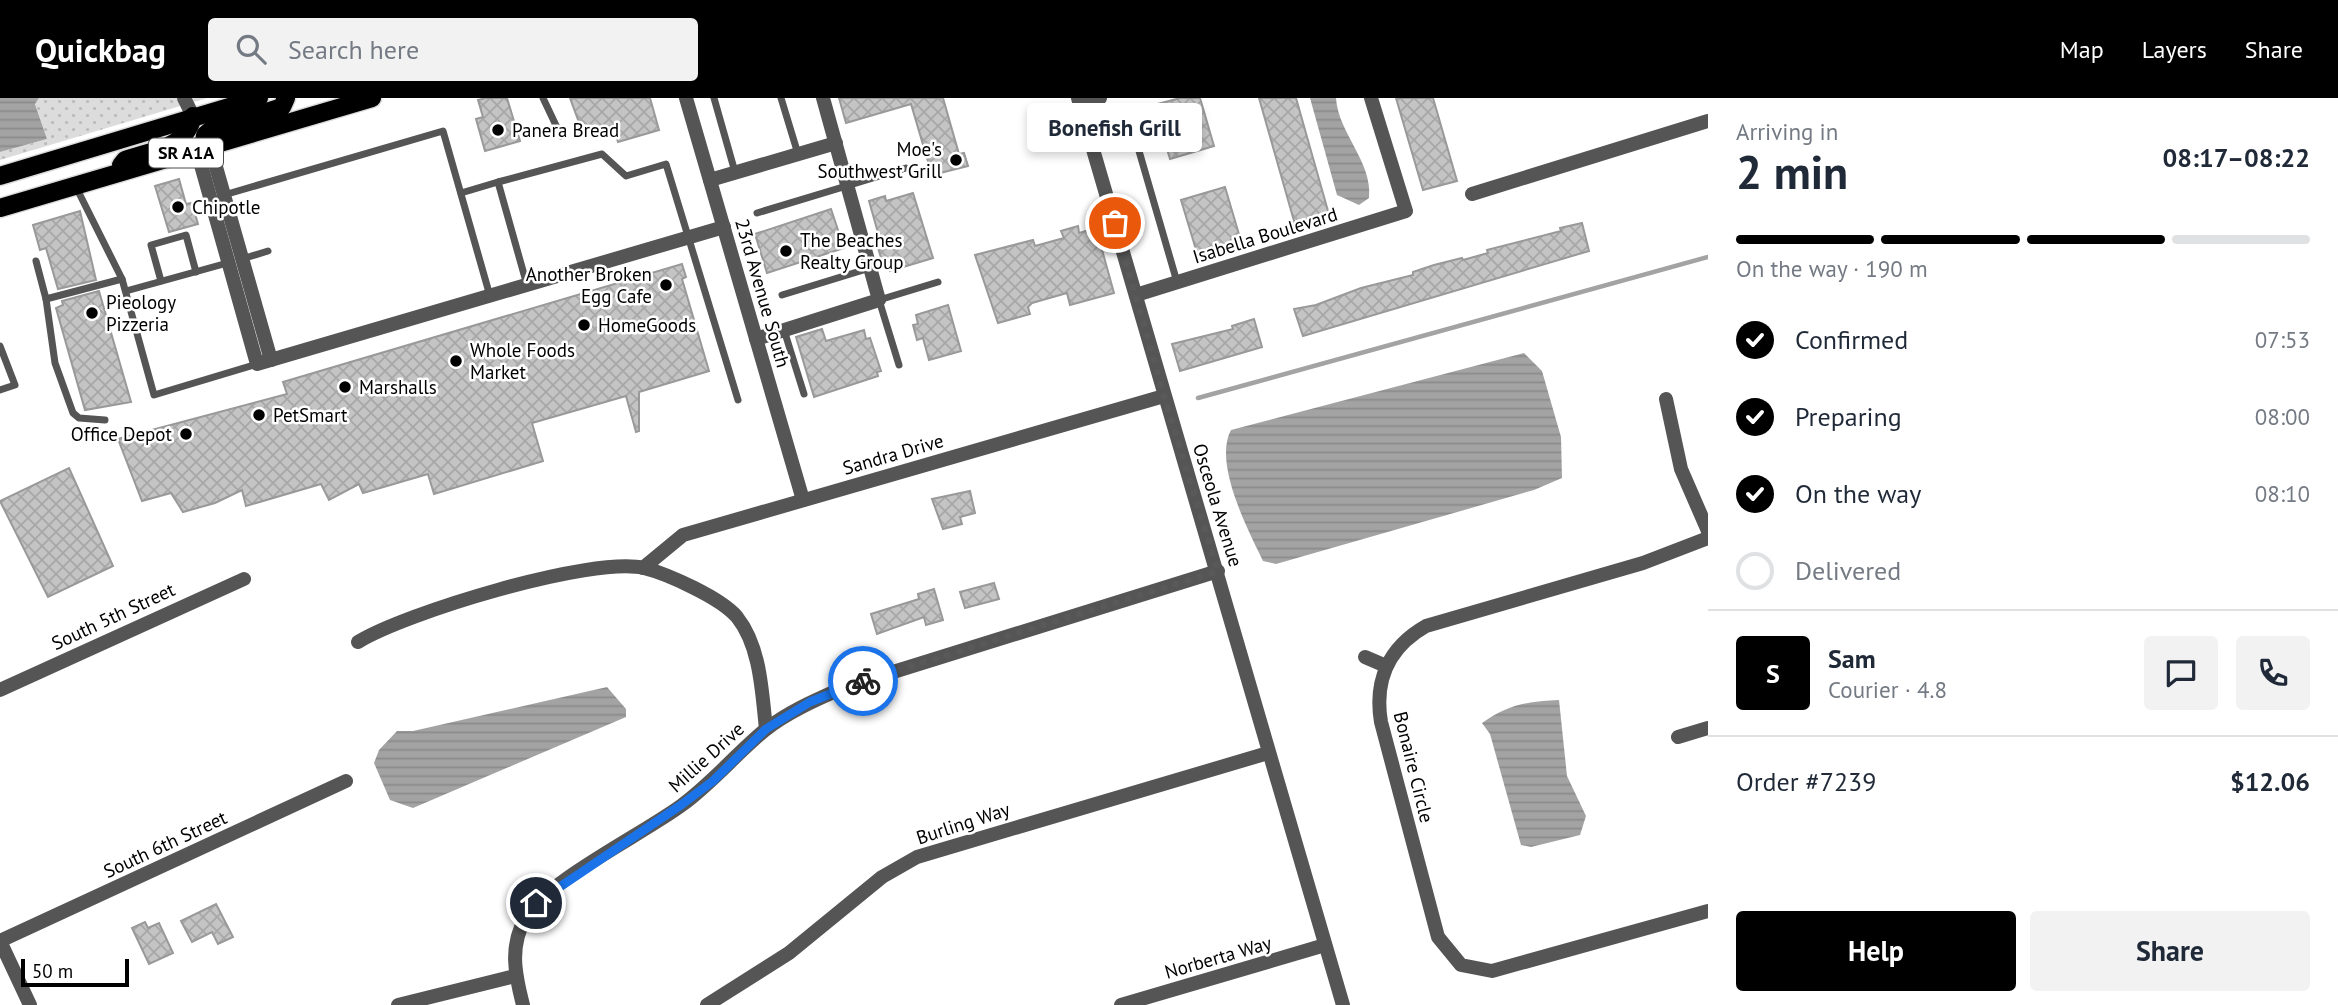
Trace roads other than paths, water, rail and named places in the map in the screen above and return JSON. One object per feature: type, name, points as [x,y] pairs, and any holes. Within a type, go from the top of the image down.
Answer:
[{"type":"main road","name":"SR A1A","points":[[0,176],[259,98]]},
{"type":"main road","points":[[204,151],[205,135],[211,130],[282,107],[286,98]]},
{"type":"main road","name":"SR A1A","points":[[0,208],[204,151],[372,98]]},
{"type":"main road","points":[[117,174],[125,160],[176,143],[187,135],[193,116]]},
{"type":"street","points":[[184,98],[193,116]]},
{"type":"street","name":"23rd Avenue South","points":[[686,98],[803,500]]},
{"type":"street","points":[[756,339],[879,300],[823,98]]},
{"type":"street","points":[[1078,101],[1100,98]]},
{"type":"street","name":"Isabella Boulevard","points":[[1136,295],[1406,211],[1371,98]]},
{"type":"street","name":"Osceola Avenue","points":[[1078,101],[1218,571],[1268,753],[1343,1005]]},
{"type":"street","points":[[1472,194],[1708,121]]},
{"type":"street","points":[[710,180],[836,143]]},
{"type":"street","points":[[271,360],[235,261],[201,164],[204,151],[214,160],[224,195],[235,261],[257,364],[271,360],[491,296],[687,238],[724,228]]},
{"type":"street","name":"Sandra Drive","points":[[643,568],[683,536],[1164,396]]},
{"type":"street","points":[[1666,400],[1681,470],[1708,531]]},
{"type":"street","name":"Bonaire Circle","points":[[1708,538],[1643,563],[1426,626],[1402,642],[1386,666],[1378,693],[1381,722],[1438,937],[1461,965],[1492,971],[1708,911]]},
{"type":"street","points":[[358,642],[412,616],[530,582],[589,570],[643,568],[706,594],[736,617],[746,632],[757,669],[766,729]]},
{"type":"street","name":"Millie Drive","points":[[523,1005],[516,976],[516,942],[536,903],[713,781],[766,729],[810,702],[845,687],[1218,571]]},
{"type":"street","name":"South 5th Street","points":[[0,690],[244,579]]},
{"type":"street","points":[[1365,657],[1386,666]]},
{"type":"street","points":[[1678,737],[1708,728]]},
{"type":"street","name":"Burling Way","points":[[707,1005],[789,953],[882,877],[917,857],[1268,753]]},
{"type":"street","name":"South 6th Street","points":[[0,941],[346,781]]},
{"type":"street","points":[[0,941],[30,1005]]},
{"type":"street","name":"Norberta Way","points":[[1121,1005],[1325,946]]},
{"type":"street","points":[[398,1005],[516,976]]},
{"type":"lane","points":[[543,98],[561,136]]},
{"type":"lane","points":[[714,98],[735,173]]},
{"type":"lane","points":[[781,98],[798,154]]},
{"type":"lane","points":[[1128,113],[1177,282]]},
{"type":"lane","points":[[224,195],[443,131],[491,296]]},
{"type":"lane","points":[[461,193],[602,154],[626,176],[666,164],[738,400]]},
{"type":"lane","points":[[757,213],[906,167]]},
{"type":"lane","points":[[498,182],[527,285]]},
{"type":"lane","points":[[76,187],[122,279],[154,395],[257,364]]},
{"type":"lane","points":[[161,281],[151,245],[162,241],[186,235],[196,272]]},
{"type":"lane","points":[[126,291],[268,251]]},
{"type":"lane","points":[[36,261],[46,299],[55,363],[73,413],[79,418],[105,420]]},
{"type":"lane","points":[[782,295],[870,268]]},
{"type":"lane","points":[[46,299],[122,279]]},
{"type":"lane","points":[[899,365],[879,300],[939,282]]},
{"type":"lane","points":[[784,330],[804,394]]},
{"type":"lane","points":[[0,345],[15,385],[0,390]]},
{"type":"waterway","points":[[1198,398],[1708,257]]},
{"type":"place","name":"Panera Bread","points":[[498,130]]},
{"type":"place","name":"Moe's Southwest Grill","points":[[956,160]]},
{"type":"place","name":"Chipotle","points":[[178,207]]},
{"type":"place","name":"Bonefish Grill","points":[[1115,223]]},
{"type":"place","name":"The Beaches Realty Group","points":[[786,251]]},
{"type":"place","name":"Another Broken Egg Cafe","points":[[666,285]]},
{"type":"place","name":"Pieology Pizzeria","points":[[92,313]]},
{"type":"place","name":"HomeGoods","points":[[584,325]]},
{"type":"place","name":"Whole Foods Market","points":[[456,361]]},
{"type":"place","name":"Marshalls","points":[[345,387]]},
{"type":"place","name":"PetSmart","points":[[259,415]]},
{"type":"place","name":"Office Depot","points":[[186,434]]}]
